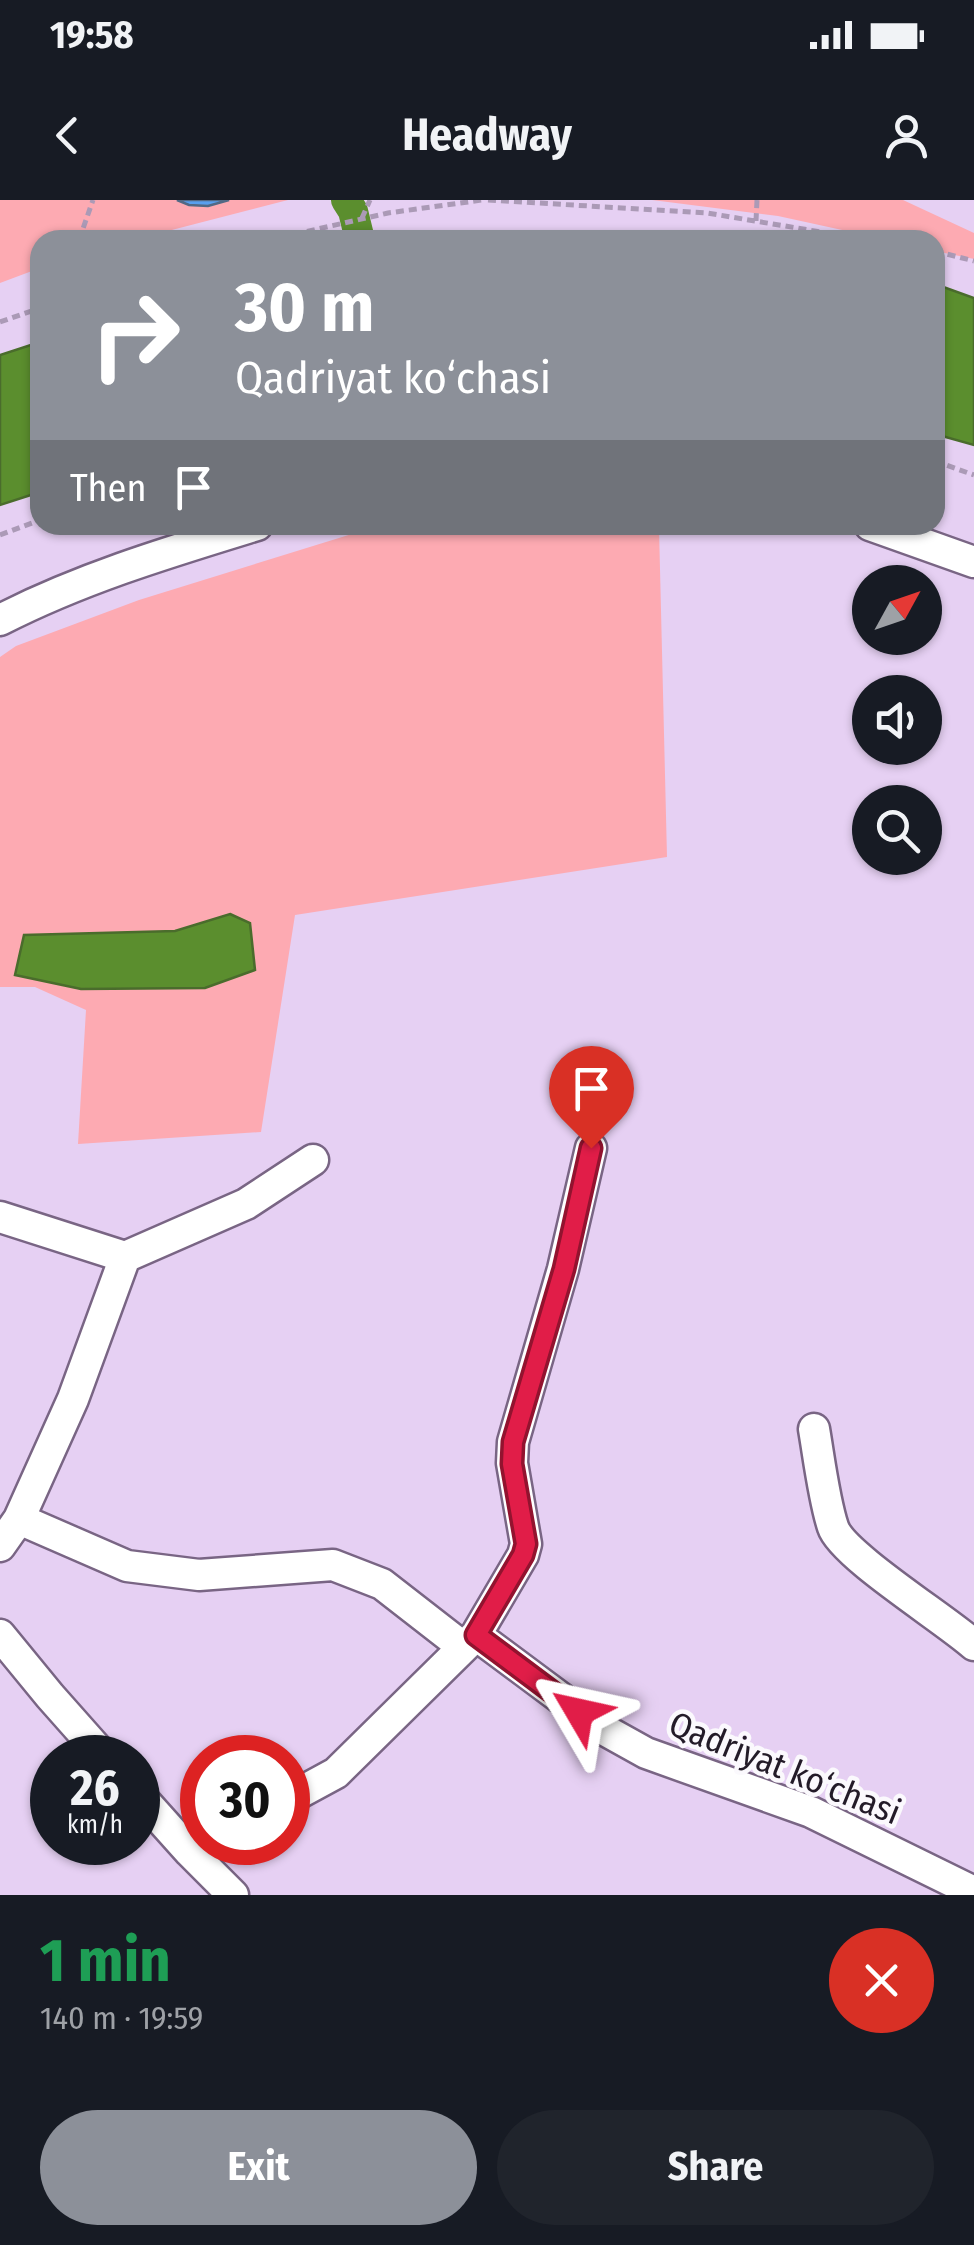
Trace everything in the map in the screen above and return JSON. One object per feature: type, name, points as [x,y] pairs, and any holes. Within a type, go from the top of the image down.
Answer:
[{"type":"street","points":[[0,620],[48,596],[140,561],[225,535]]},
{"type":"street","points":[[898,535],[974,562]]},
{"type":"street","points":[[310,1787],[336,1772],[469,1641],[523,1555],[526,1544],[512,1464],[513,1442],[564,1269],[591,1148]]},
{"type":"street","points":[[0,1217],[125,1256],[246,1204],[313,1160]]},
{"type":"street","points":[[0,1546],[19,1519],[73,1399],[125,1256]]},
{"type":"street","points":[[814,1428],[834,1530],[848,1550],[974,1645]]},
{"type":"street","name":"Qadriyat ko‘chasi","points":[[19,1519],[127,1566],[199,1575],[333,1564],[382,1584],[601,1728],[646,1752],[810,1812],[974,1892]]},
{"type":"street","points":[[0,1635],[85,1735]]},
{"type":"street","points":[[160,1813],[180,1831]]},
{"type":"street","points":[[211,1865],[233,1895]]},
{"type":"path","points":[[83,230],[93,200]]},
{"type":"path","points":[[311,230],[388,213],[480,200],[707,213],[810,230]]},
{"type":"path","points":[[605,200],[611,207]]},
{"type":"path","points":[[756,221],[758,200]]},
{"type":"path","points":[[362,218],[366,202]]},
{"type":"path","points":[[945,253],[974,261]]},
{"type":"path","points":[[0,322],[30,312]]},
{"type":"path","points":[[945,464],[974,475]]},
{"type":"path","points":[[0,535],[30,524]]},
{"type":"shaded area","points":[[0,200],[288,200],[172,230],[30,230],[30,272],[0,283]]},
{"type":"shaded area","points":[[652,200],[903,200],[974,233],[974,259],[945,253],[945,230],[842,230],[778,216]]},
{"type":"shaded area","points":[[945,288],[974,298],[974,445],[945,437]]},
{"type":"shaded area","points":[[30,345],[30,495],[0,505],[0,355]]},
{"type":"shaded area","points":[[349,535],[659,535],[667,857],[295,915],[261,1132],[78,1144],[86,1010],[35,987],[0,987],[0,657],[16,646],[139,600]]},
{"type":"shaded area","points":[[230,914],[250,923],[255,970],[205,988],[81,989],[15,975],[24,935],[175,931]]},
{"type":"building","points":[[177,200],[229,200],[208,206]]},
{"type":"waterway","points":[[346,200],[358,230]]},
{"type":"route","points":[[579,1712],[476,1635],[526,1544],[512,1464],[513,1442],[564,1269],[591,1148]]}]
